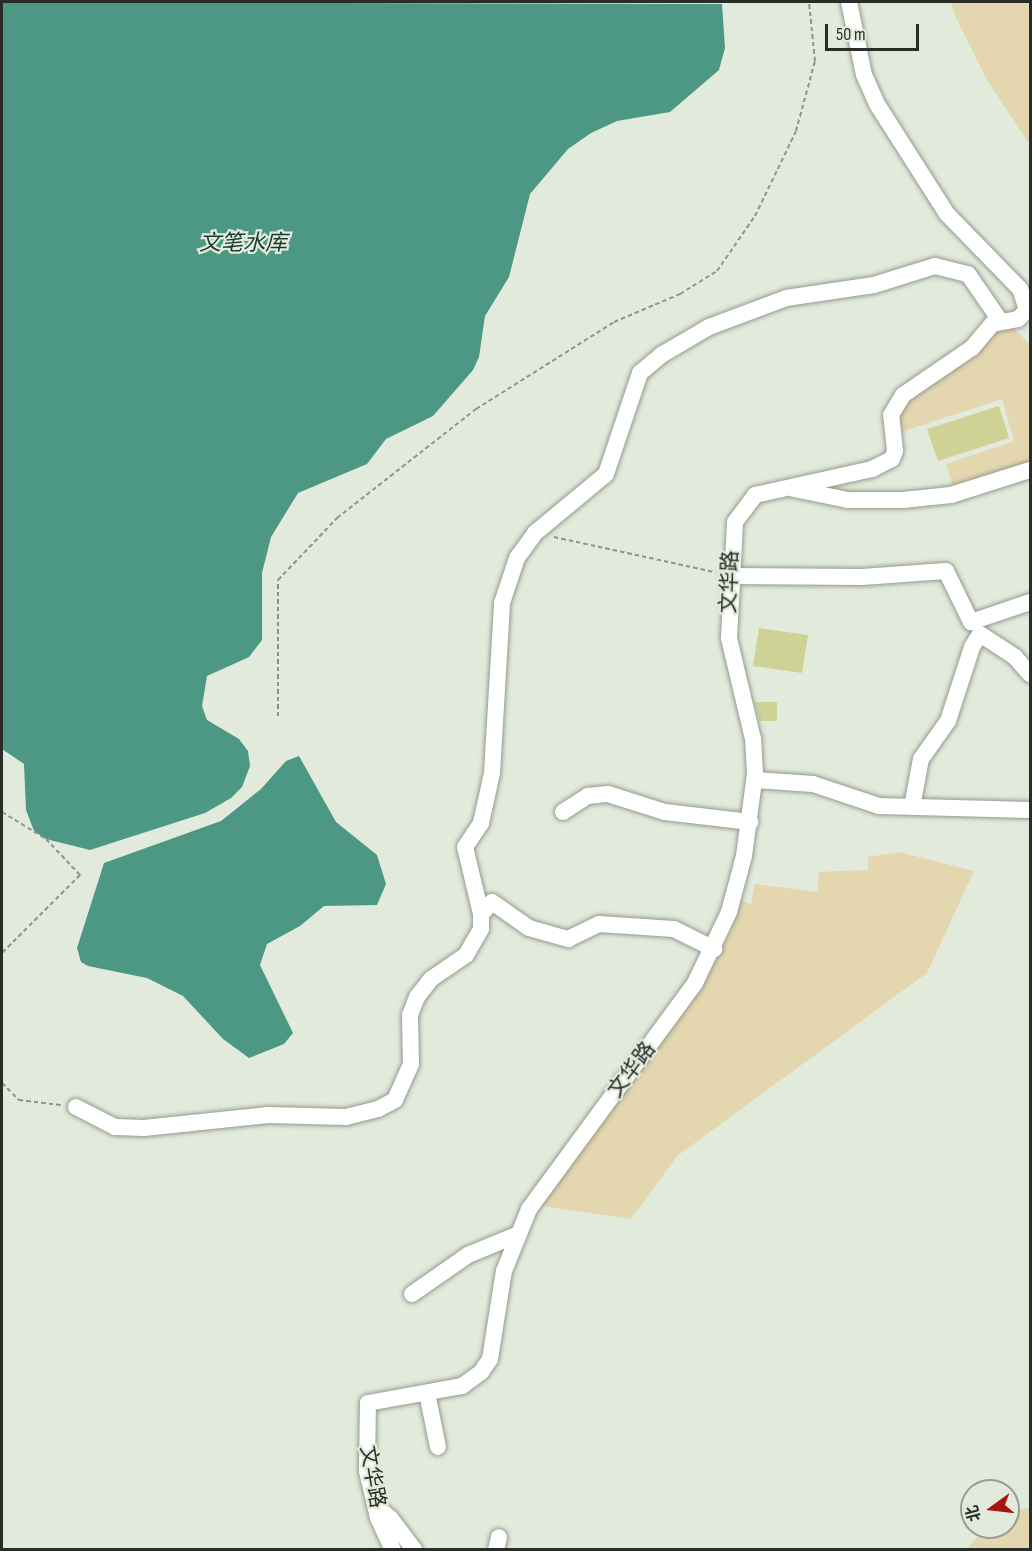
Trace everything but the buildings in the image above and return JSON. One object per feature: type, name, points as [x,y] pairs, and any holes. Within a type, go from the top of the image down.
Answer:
[{"type":"street","points":[[788,488],[872,469],[892,459],[896,451],[891,424],[894,406],[916,385],[972,348],[988,327],[1026,314],[1024,297],[947,214],[877,104],[864,75],[849,2]]},
{"type":"street","points":[[76,1107],[125,1128],[268,1115],[337,1118],[387,1105],[401,1092],[409,1074],[410,1015],[417,997],[431,980],[466,955],[481,929],[481,914],[465,847],[481,823],[492,773],[502,603],[521,549],[535,533],[606,474],[640,373],[663,354],[709,327],[786,298],[874,285],[935,266],[964,271],[976,281],[1001,322]]},
{"type":"street","points":[[788,488],[848,500],[903,500],[959,493],[1030,470]]},
{"type":"street","name":"文华路","points":[[393,1550],[374,1504],[365,1452],[368,1403],[462,1386],[486,1366],[498,1293],[516,1235],[541,1191],[661,1031],[714,949],[737,884],[750,822],[755,780],[753,739],[731,655],[732,532],[740,512],[755,495],[788,488]]},
{"type":"street","points":[[730,576],[862,577],[946,571],[971,622],[1030,602]]},
{"type":"street","points":[[912,807],[921,759],[948,721],[972,647],[980,634],[1015,657],[1030,674]]},
{"type":"street","points":[[755,780],[813,784],[870,804],[1030,810]]},
{"type":"street","points":[[563,812],[588,796],[608,794],[664,812],[750,822]]},
{"type":"street","points":[[481,914],[492,902],[529,928],[568,939],[599,924],[674,928],[714,949]]},
{"type":"street","points":[[412,1294],[468,1255],[516,1235]]},
{"type":"street","points":[[427,1393],[438,1447]]},
{"type":"street","points":[[374,1504],[391,1519],[414,1550]]},
{"type":"path","points":[[278,716],[278,580],[337,518],[477,409],[614,322],[680,294],[717,271],[755,216],[796,131],[815,61],[809,2]]},
{"type":"path","points":[[535,533],[730,576]]},
{"type":"path","points":[[2,812],[46,839],[80,875],[2,953]]},
{"type":"path","points":[[2,1083],[19,1100],[76,1107]]},
{"type":"shaded area","points":[[952,2],[1030,2],[1030,145],[987,80],[953,11]]},
{"type":"shaded area","points":[[1013,327],[1030,345],[1030,464],[953,486],[946,464],[1014,441],[1002,399],[898,433],[897,417],[907,400],[1003,328]]},
{"type":"shaded area","points":[[899,852],[974,871],[927,973],[677,1156],[631,1219],[542,1206],[696,992],[731,932],[739,900],[751,904],[755,884],[817,892],[819,872],[868,870],[868,857]]},
{"type":"shaded area","points":[[1030,1507],[1030,1549],[967,1549],[976,1539],[1020,1539],[1020,1510]]},
{"type":"water","name":"文笔水库","points":[[2,2],[722,4],[725,48],[719,70],[670,112],[617,121],[591,133],[568,149],[530,194],[509,277],[485,316],[479,357],[473,370],[433,416],[386,439],[367,464],[298,493],[271,537],[262,573],[262,640],[249,657],[207,676],[202,706],[207,720],[239,739],[248,751],[250,766],[242,787],[231,798],[205,813],[90,850],[46,839],[34,831],[26,810],[24,764],[2,749]]},
{"type":"water","points":[[299,756],[336,822],[377,855],[386,884],[377,905],[324,906],[300,926],[267,944],[260,965],[293,1033],[284,1044],[249,1058],[223,1039],[183,996],[147,978],[88,966],[81,962],[77,948],[104,863],[221,821],[261,789],[286,761]]}]
